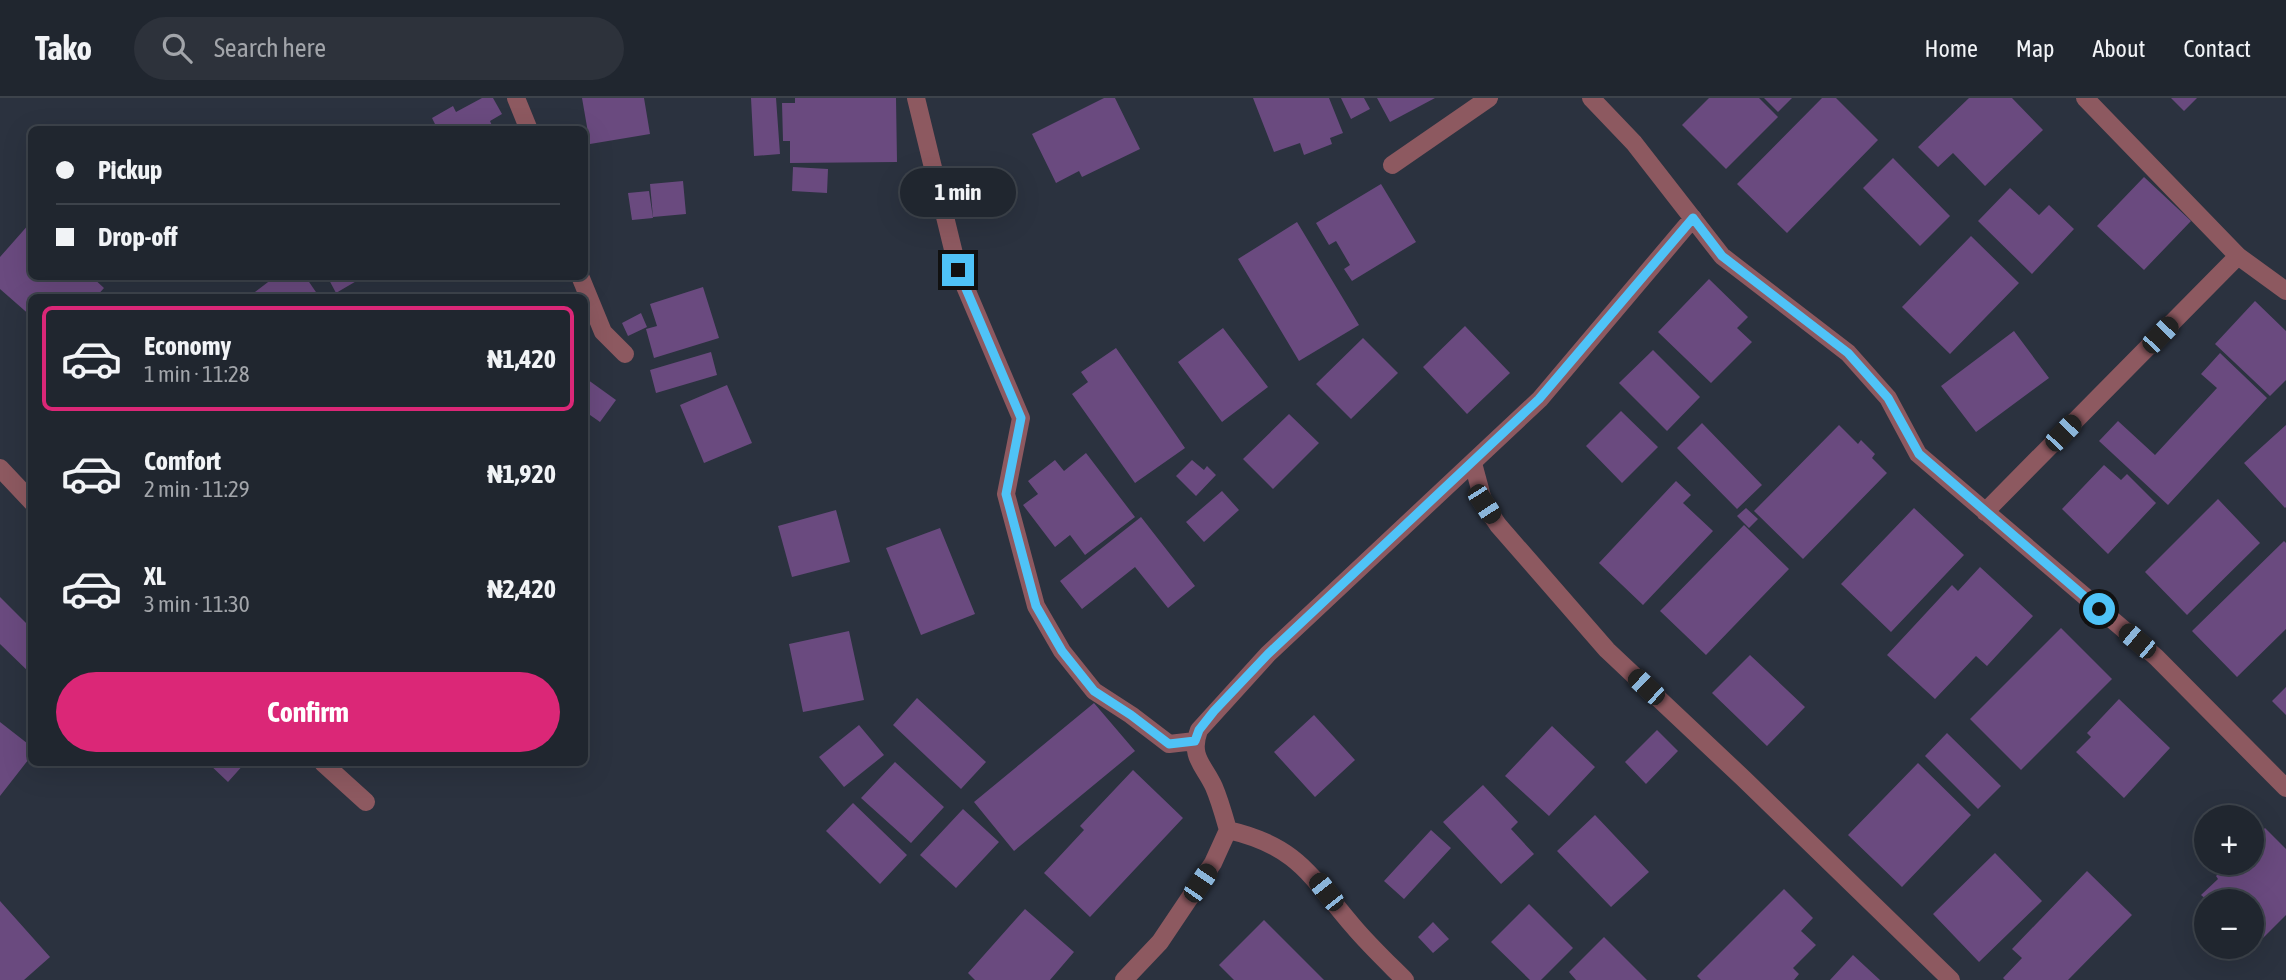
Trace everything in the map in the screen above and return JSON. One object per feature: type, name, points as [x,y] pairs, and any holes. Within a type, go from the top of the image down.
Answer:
[{"type":"street","points":[[516,98],[527,126]]},
{"type":"street","points":[[916,98],[958,270],[1021,418],[1006,494],[1036,606],[1062,651],[1094,691],[1169,744],[1195,741]]},
{"type":"street","points":[[1392,165],[1489,98]]},
{"type":"street","points":[[1591,98],[1634,143],[1722,256],[1848,353],[1888,398],[1919,454],[2156,657],[2286,788]]},
{"type":"street","points":[[2085,98],[2238,256],[2286,291]]},
{"type":"street","points":[[1124,980],[1160,942],[1213,863],[1228,830],[1214,787],[1197,759],[1195,741],[1199,730],[1268,654],[1539,399],[1693,218]]},
{"type":"street","points":[[1985,512],[2238,256]]},
{"type":"street","points":[[588,295],[603,332],[625,354]]},
{"type":"street","points":[[1473,463],[1484,504],[1498,524],[1607,650],[1951,980]]},
{"type":"street","points":[[0,468],[28,498]]},
{"type":"street","points":[[326,766],[366,802]]},
{"type":"street","points":[[1228,830],[1255,836],[1288,854],[1313,876],[1376,952],[1405,980]]},
{"type":"building","points":[[482,98],[493,98],[502,114],[490,121],[492,126],[431,126],[435,124],[432,118],[453,106],[456,112]]},
{"type":"building","points":[[582,98],[644,98],[650,134],[590,144]]},
{"type":"building","points":[[751,98],[776,98],[780,154],[754,156]]},
{"type":"building","points":[[795,98],[896,98],[897,162],[790,163],[790,141],[783,141],[782,103],[795,103]]},
{"type":"building","points":[[1104,98],[1115,98],[1140,149],[1082,177],[1079,171],[1056,183],[1032,134]]},
{"type":"building","points":[[1253,98],[1329,98],[1343,133],[1330,138],[1332,144],[1304,155],[1300,143],[1274,152]]},
{"type":"building","points":[[1341,98],[1364,98],[1370,109],[1351,119]]},
{"type":"building","points":[[1377,98],[1435,98],[1390,122]]},
{"type":"building","points":[[1709,98],[1759,98],[1778,117],[1726,169],[1682,125]]},
{"type":"building","points":[[1764,98],[1792,98],[1778,112]]},
{"type":"building","points":[[1822,98],[1836,98],[1878,140],[1787,233],[1737,184]]},
{"type":"building","points":[[1969,98],[2012,98],[2043,130],[1985,186],[1953,153],[1938,167],[1918,147]]},
{"type":"building","points":[[2171,98],[2197,98],[2184,111]]},
{"type":"building","points":[[1893,158],[1950,216],[1920,246],[1863,188]]},
{"type":"building","points":[[793,167],[828,169],[827,193],[792,191]]},
{"type":"building","points":[[2144,177],[2191,221],[2144,270],[2097,226]]},
{"type":"building","points":[[683,181],[686,214],[653,217],[650,184]]},
{"type":"building","points":[[1381,184],[1416,242],[1352,281],[1344,269],[1350,265],[1336,241],[1329,245],[1316,223]]},
{"type":"building","points":[[2010,188],[2039,215],[2049,205],[2074,229],[2032,274],[1978,221]]},
{"type":"building","points":[[649,191],[653,218],[632,220],[628,193]]},
{"type":"building","points":[[1297,222],[1359,325],[1299,361],[1238,259]]},
{"type":"building","points":[[28,225],[28,280],[95,280],[104,288],[99,294],[28,294],[28,314],[0,289],[0,257]]},
{"type":"building","points":[[1971,236],[2019,283],[1950,354],[1902,307]]},
{"type":"building","points":[[1709,279],[1748,317],[1737,328],[1752,342],[1711,383],[1658,332]]},
{"type":"building","points":[[271,280],[308,280],[317,294],[252,294]]},
{"type":"building","points":[[329,280],[358,280],[336,293]]},
{"type":"building","points":[[703,287],[719,338],[654,358],[646,329],[657,326],[650,304]]},
{"type":"building","points":[[2255,301],[2286,331],[2286,380],[2270,396],[2215,344]]},
{"type":"building","points":[[641,313],[647,327],[628,336],[622,323]]},
{"type":"building","points":[[1465,326],[1510,373],[1467,414],[1423,367]]},
{"type":"building","points":[[1223,328],[1268,387],[1222,422],[1178,362]]},
{"type":"building","points":[[2014,331],[2049,378],[1976,432],[1941,386]]},
{"type":"building","points":[[1363,338],[1398,373],[1351,419],[1316,384]]},
{"type":"building","points":[[1116,348],[1185,448],[1135,483],[1072,394],[1088,382],[1081,372]]},
{"type":"building","points":[[1653,350],[1700,397],[1667,431],[1619,383]]},
{"type":"building","points":[[711,352],[717,375],[656,393],[650,370]]},
{"type":"building","points":[[2220,353],[2267,398],[2168,505],[2099,441],[2118,421],[2155,455],[2217,388],[2201,374]]},
{"type":"building","points":[[588,380],[616,400],[600,422],[590,415],[588,418]]},
{"type":"building","points":[[727,385],[752,443],[704,463],[680,405]]},
{"type":"building","points":[[1621,411],[1658,447],[1622,483],[1586,446]]},
{"type":"building","points":[[1289,414],[1319,443],[1273,489],[1243,459]]},
{"type":"building","points":[[1702,423],[1762,485],[1737,509],[1677,448]]},
{"type":"building","points":[[1839,425],[1858,444],[1861,440],[1875,454],[1872,458],[1887,473],[1803,559],[1754,511]]},
{"type":"building","points":[[2286,425],[2286,507],[2285,508],[2244,463]]},
{"type":"building","points":[[1086,453],[1135,517],[1085,555],[1070,535],[1055,547],[1023,505],[1038,494],[1028,481],[1055,460],[1064,471]]},
{"type":"building","points":[[1192,460],[1204,470],[1207,466],[1216,475],[1196,496],[1176,476]]},
{"type":"building","points":[[2104,465],[2121,480],[2127,474],[2156,503],[2108,554],[2062,509]]},
{"type":"building","points":[[1676,481],[1691,495],[1683,503],[1713,531],[1643,605],[1599,563]]},
{"type":"building","points":[[1222,491],[1239,510],[1204,542],[1186,522]]},
{"type":"building","points":[[2218,499],[2260,543],[2187,615],[2145,572]]},
{"type":"building","points":[[1746,508],[1758,519],[1749,528],[1737,516]]},
{"type":"building","points":[[1914,508],[1964,555],[1891,632],[1841,584]]},
{"type":"building","points":[[836,510],[850,562],[792,577],[778,526]]},
{"type":"building","points":[[1141,517],[1195,586],[1168,608],[1135,567],[1082,609],[1060,581]]},
{"type":"building","points":[[1744,525],[1789,569],[1706,655],[1660,611]]},
{"type":"building","points":[[940,528],[975,614],[921,635],[886,548]]},
{"type":"building","points":[[2284,541],[2286,629],[2237,677],[2192,631]]},
{"type":"building","points":[[1980,567],[2033,616],[1987,666],[1976,656],[1935,699],[1887,655],[1952,585],[1958,591]]},
{"type":"building","points":[[0,597],[28,625],[28,671],[0,644]]},
{"type":"building","points":[[2061,628],[2112,679],[2021,770],[1970,719]]},
{"type":"building","points":[[849,631],[864,700],[803,712],[789,644]]},
{"type":"building","points":[[1750,655],[1805,707],[1767,746],[1712,693]]},
{"type":"building","points":[[2286,687],[2286,715],[2272,701]]},
{"type":"building","points":[[917,698],[986,762],[961,789],[893,725]]},
{"type":"building","points":[[2119,699],[2170,748],[2124,798],[2076,752],[2091,737],[2087,733]]},
{"type":"building","points":[[1094,703],[1135,751],[1014,851],[974,802]]},
{"type":"building","points":[[1314,715],[1355,760],[1315,797],[1274,752]]},
{"type":"building","points":[[0,722],[28,744],[28,760],[0,796]]},
{"type":"building","points":[[859,725],[884,755],[844,787],[819,757]]},
{"type":"building","points":[[1552,726],[1595,767],[1549,816],[1505,776]]},
{"type":"building","points":[[1657,730],[1678,751],[1646,784],[1625,762]]},
{"type":"building","points":[[1947,733],[2001,786],[1978,809],[1925,756]]},
{"type":"building","points":[[895,762],[944,807],[911,843],[861,798]]},
{"type":"building","points":[[1918,763],[1971,815],[1902,887],[1848,835]]},
{"type":"building","points":[[211,766],[242,766],[228,782]]},
{"type":"building","points":[[1133,770],[1183,818],[1090,917],[1044,873],[1084,830],[1080,826]]},
{"type":"building","points":[[1483,785],[1518,822],[1511,829],[1534,854],[1501,884],[1443,822]]},
{"type":"building","points":[[853,803],[907,855],[880,884],[826,831]]},
{"type":"building","points":[[963,809],[999,842],[956,888],[920,855]]},
{"type":"building","points":[[1595,815],[1649,872],[1611,907],[1557,851]]},
{"type":"building","points":[[2264,829],[2286,849],[2286,915],[2264,937],[2264,889],[2207,889],[2218,879],[2217,875],[2264,875]]},
{"type":"building","points":[[1431,830],[1451,848],[1404,899],[1384,881]]},
{"type":"building","points":[[1995,853],[2042,901],[1979,962],[1933,914]]},
{"type":"building","points":[[2087,871],[2132,915],[2068,980],[2005,980],[2003,978],[2022,958],[2012,949]]},
{"type":"building","points":[[1784,889],[1813,918],[1801,931],[1816,945],[1793,968],[1799,974],[1794,980],[1701,980],[1697,976]]},
{"type":"building","points":[[0,901],[50,957],[24,980],[0,980]]},
{"type":"building","points":[[1529,904],[1573,948],[1541,980],[1530,980],[1491,942]]},
{"type":"building","points":[[1025,909],[1074,952],[1050,980],[975,980],[968,973]]},
{"type":"building","points":[[1264,920],[1324,980],[1234,980],[1219,965]]},
{"type":"building","points":[[1433,922],[1449,939],[1433,953],[1418,937]]},
{"type":"building","points":[[1604,937],[1647,980],[1576,980],[1569,972]]},
{"type":"building","points":[[1853,955],[1880,980],[1830,980]]},
{"type":"route","points":[[958,270],[1021,418],[1006,494],[1036,606],[1062,651],[1094,691],[1169,744],[1195,741],[1199,730],[1214,711],[1268,654],[1539,399],[1693,218],[1722,256],[1848,353],[1888,398],[1919,454],[2099,609]]}]
